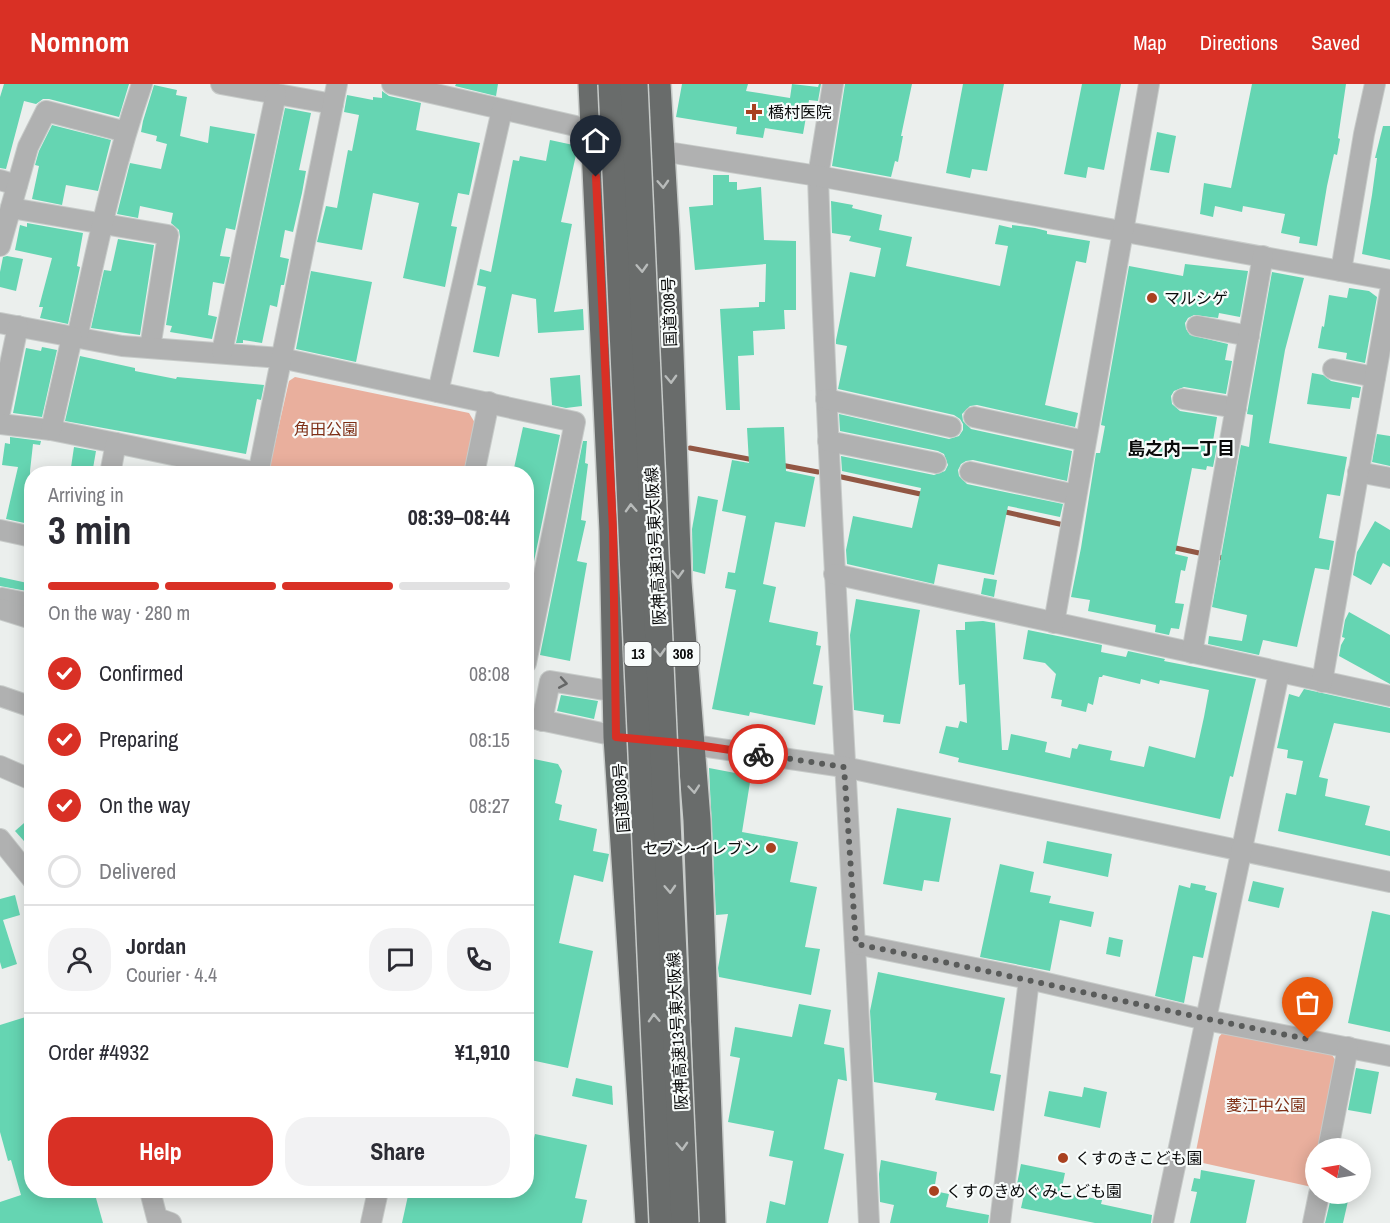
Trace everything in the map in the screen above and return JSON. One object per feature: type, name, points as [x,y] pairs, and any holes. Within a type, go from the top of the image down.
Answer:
[{"type":"highway","name":"国道308号","points":[[592,84],[613,531],[616,737],[649,1223]]},
{"type":"highway","name":"阪神高速13号東大阪線","points":[[612,84],[663,1223]]},
{"type":"highway","name":"阪神高速13号東大阪線","points":[[634,84],[685,1223]]},
{"type":"highway","name":"国道308号","points":[[657,84],[666,238],[678,582],[697,820],[712,1223]]},
{"type":"street","points":[[51,430],[102,223],[126,132],[142,84]]},
{"type":"street","points":[[221,84],[333,104]]},
{"type":"street","points":[[260,466],[337,84]]},
{"type":"street","points":[[392,84],[451,91],[502,110],[594,129],[661,151],[818,176],[1390,280]]},
{"type":"street","points":[[833,84],[818,176],[834,574],[856,944],[869,1223]]},
{"type":"street","points":[[1054,623],[1149,84]]},
{"type":"street","points":[[1341,271],[1364,134],[1375,84]]},
{"type":"street","points":[[222,352],[276,94]]},
{"type":"street","points":[[438,392],[502,110]]},
{"type":"street","points":[[0,246],[11,208],[9,183],[46,111],[126,132]]},
{"type":"street","points":[[11,208],[168,236],[150,348]]},
{"type":"street","points":[[1192,654],[1263,256]]},
{"type":"street","points":[[1322,682],[1390,292]]},
{"type":"street","points":[[0,412],[9,325],[122,346],[281,358],[575,422],[534,624]]},
{"type":"street","points":[[1197,326],[1249,336]]},
{"type":"street","points":[[1334,369],[1375,377]]},
{"type":"street","points":[[826,399],[951,427]]},
{"type":"street","points":[[1183,399],[1236,408]]},
{"type":"street","points":[[476,466],[489,402]]},
{"type":"street","points":[[974,417],[1085,441]]},
{"type":"street","points":[[0,424],[51,430],[221,466]]},
{"type":"street","points":[[828,441],[936,463]]},
{"type":"street","points":[[112,466],[116,443]]},
{"type":"street","points":[[970,472],[1076,495]]},
{"type":"street","points":[[1358,472],[1390,478]]},
{"type":"street","points":[[0,530],[24,535]]},
{"type":"street","points":[[834,574],[1390,696]]},
{"type":"street","points":[[1,604],[24,604]]},
{"type":"street","points":[[1,604],[24,615]]},
{"type":"street","points":[[1163,1223],[1279,673]]},
{"type":"street","points":[[616,692],[550,681],[534,719],[616,737],[690,744],[844,767],[1390,882]]},
{"type":"street","points":[[0,696],[24,704]]},
{"type":"street","points":[[0,766],[24,776]]},
{"type":"street","points":[[0,839],[24,869]]},
{"type":"street","points":[[856,944],[1029,979],[1206,1020],[1390,1056]]},
{"type":"street","points":[[1000,1223],[1029,979]]},
{"type":"street","points":[[1330,1138],[1348,1047]]},
{"type":"street","points":[[152,1198],[159,1222]]},
{"type":"street","points":[[370,1223],[376,1198]]},
{"type":"street","points":[[1313,1223],[1317,1204]]},
{"type":"green space","name":"角田公園","points":[[295,377],[469,413],[475,423],[466,466],[270,466],[289,381]]},
{"type":"green space","name":"菱江中公園","points":[[1224,1031],[1330,1052],[1336,1061],[1321,1138],[1305,1138],[1305,1185],[1194,1161],[1219,1037]]},
{"type":"building","points":[[4,84],[129,84],[119,117],[49,99],[43,99],[36,104],[24,101],[6,169],[0,168],[0,97]]},
{"type":"building","points":[[456,84],[498,84],[496,96],[455,86]]},
{"type":"building","points":[[682,84],[748,84],[746,91],[790,98],[792,84],[818,87],[821,84],[818,101],[809,100],[803,134],[765,128],[763,138],[736,134],[737,127],[676,117]]},
{"type":"building","points":[[845,84],[912,84],[898,162],[895,161],[891,177],[832,166]]},
{"type":"building","points":[[963,84],[1004,84],[987,171],[972,169],[970,178],[946,173]]},
{"type":"building","points":[[1082,84],[1121,84],[1104,170],[1088,167],[1086,178],[1064,174]]},
{"type":"building","points":[[1252,84],[1346,84],[1338,138],[1340,139],[1327,186],[1317,246],[1299,243],[1300,237],[1281,233],[1285,214],[1243,206],[1242,212],[1215,206],[1213,217],[1200,214],[1204,183],[1231,188]]},
{"type":"building","points":[[154,85],[177,90],[176,95],[187,97],[180,136],[208,143],[210,126],[255,134],[235,230],[226,228],[220,256],[230,257],[224,284],[213,282],[208,315],[217,317],[212,339],[170,332],[172,326],[166,325],[180,237],[179,230],[171,223],[173,213],[140,206],[138,218],[117,214],[130,163],[161,169],[167,144],[156,141],[157,136],[141,132]]},
{"type":"building","points":[[382,91],[389,96],[421,103],[416,130],[480,143],[469,195],[458,193],[451,226],[457,227],[445,287],[403,278],[419,203],[373,193],[362,250],[317,242],[326,206],[337,208],[348,150],[352,151],[359,115],[344,112],[347,95],[373,100],[373,97],[382,98]]},
{"type":"building","points":[[285,108],[311,113],[299,170],[306,171],[302,193],[293,232],[285,230],[280,257],[289,259],[284,285],[281,285],[277,307],[270,305],[262,343],[243,340],[243,343],[236,343]]},
{"type":"building","points":[[52,125],[111,140],[98,191],[66,185],[62,205],[32,199],[39,166],[35,165]]},
{"type":"building","points":[[1383,126],[1390,126],[1390,260],[1362,254],[1377,158],[1375,158]]},
{"type":"building","points":[[1157,132],[1176,136],[1169,173],[1150,170]]},
{"type":"building","points":[[550,140],[578,146],[561,222],[572,224],[554,312],[583,309],[584,330],[538,333],[536,299],[512,294],[499,357],[473,352],[486,287],[477,285],[480,269],[491,272],[513,160],[519,161],[520,156],[546,161]]},
{"type":"building","points":[[713,175],[729,175],[729,182],[737,182],[737,190],[761,187],[764,240],[796,241],[796,310],[784,310],[785,329],[753,331],[754,355],[738,356],[740,410],[726,410],[720,309],[759,307],[759,302],[765,302],[766,264],[695,270],[689,207],[713,205]]},
{"type":"building","points":[[831,201],[853,205],[852,208],[882,215],[879,230],[912,237],[906,266],[1000,286],[1008,246],[995,244],[999,225],[1012,228],[1012,225],[1035,228],[1047,231],[1047,234],[1090,241],[1086,263],[1076,261],[1045,405],[1078,413],[1075,427],[977,405],[970,406],[962,414],[963,421],[971,429],[1072,451],[1067,481],[973,460],[961,464],[958,470],[959,476],[967,484],[1063,504],[1060,517],[1008,506],[994,575],[938,564],[934,584],[847,564],[846,550],[853,516],[912,528],[921,488],[842,471],[841,456],[934,475],[945,471],[948,465],[944,454],[938,451],[840,431],[839,414],[949,439],[959,436],[963,430],[963,424],[954,415],[838,389],[847,346],[836,344],[836,340],[850,272],[875,277],[881,248],[849,241],[851,236],[832,233]]},
{"type":"building","points":[[27,223],[83,233],[77,266],[80,267],[68,324],[40,318],[43,307],[39,307],[52,258],[15,250],[20,225],[27,227]]},
{"type":"building","points":[[118,239],[154,245],[140,335],[91,328],[104,270],[111,271]]},
{"type":"building","points":[[3,257],[23,259],[16,291],[0,287]]},
{"type":"building","points":[[1185,264],[1248,271],[1240,317],[1219,313],[1218,318],[1194,315],[1185,323],[1190,335],[1228,344],[1225,360],[1232,361],[1226,394],[1184,387],[1174,391],[1171,396],[1172,404],[1180,411],[1217,417],[1213,441],[1218,441],[1213,467],[1207,466],[1206,470],[1192,468],[1175,554],[1188,557],[1185,571],[1181,570],[1175,603],[1184,604],[1179,629],[1171,628],[1169,635],[1155,632],[1156,625],[1088,611],[1090,600],[1071,597],[1096,453],[1100,453],[1105,426],[1101,425],[1129,266],[1183,276]]},
{"type":"building","points":[[311,271],[372,282],[356,362],[296,349]]},
{"type":"building","points":[[1272,272],[1304,278],[1285,350],[1269,443],[1347,457],[1340,496],[1327,494],[1319,538],[1334,541],[1329,570],[1315,568],[1297,647],[1263,640],[1259,655],[1208,644],[1209,636],[1242,641],[1247,615],[1212,607],[1241,445],[1249,447],[1253,415],[1247,414]]},
{"type":"building","points":[[1349,288],[1369,291],[1377,297],[1365,363],[1346,359],[1347,353],[1318,348],[1329,295],[1347,298]]},
{"type":"building","points":[[42,347],[57,350],[42,417],[13,413],[26,348],[41,351]]},
{"type":"building","points":[[80,356],[176,379],[177,377],[264,385],[261,400],[257,399],[246,454],[65,421]]},
{"type":"building","points":[[1312,373],[1323,375],[1331,381],[1361,387],[1359,398],[1352,397],[1350,409],[1307,404]]},
{"type":"building","points":[[580,375],[582,406],[566,408],[552,405],[550,378]]},
{"type":"building","points":[[523,427],[560,435],[534,561],[534,466],[514,466]]},
{"type":"building","points":[[784,427],[786,471],[815,477],[805,527],[775,522],[763,584],[776,587],[769,622],[818,632],[816,645],[821,646],[813,684],[823,686],[815,725],[750,712],[749,716],[712,709],[736,590],[725,588],[728,572],[735,573],[746,516],[722,511],[732,460],[749,463],[747,428]]},
{"type":"building","points":[[1377,434],[1390,436],[1390,466],[1372,462]]},
{"type":"building","points":[[10,437],[41,441],[40,445],[33,444],[31,466],[24,466],[24,523],[6,519],[18,467],[2,465],[5,443],[10,444]]},
{"type":"building","points":[[583,441],[587,441],[585,463],[588,464],[581,520],[586,521],[577,561],[587,563],[570,661],[540,655]]},
{"type":"building","points":[[74,447],[96,451],[93,466],[71,466]]},
{"type":"building","points":[[698,496],[718,500],[705,574],[693,571],[692,529]]},
{"type":"building","points":[[1375,521],[1390,530],[1390,567],[1383,563],[1371,585],[1353,575],[1357,552]]},
{"type":"building","points":[[0,577],[24,582],[24,590],[0,586]]},
{"type":"building","points":[[984,578],[997,580],[994,597],[981,594]]},
{"type":"building","points":[[856,599],[920,610],[900,724],[883,722],[884,715],[854,710],[850,635]]},
{"type":"building","points":[[1349,612],[1390,635],[1390,684],[1339,656],[1345,638],[1342,637],[1345,620]]},
{"type":"building","points":[[965,622],[995,623],[1002,750],[1008,750],[1011,734],[1047,742],[1045,752],[1070,758],[1072,748],[1077,749],[1079,744],[1112,751],[1110,760],[1144,767],[1149,746],[1195,758],[1204,717],[1209,690],[1160,680],[1159,684],[1141,679],[1140,684],[1103,675],[1099,677],[1093,705],[1088,703],[1086,712],[1061,706],[1062,700],[1051,698],[1056,674],[1045,663],[1023,659],[1028,630],[1102,645],[1101,652],[1126,657],[1128,651],[1165,659],[1164,661],[1256,679],[1233,777],[1230,776],[1220,819],[958,762],[959,758],[939,753],[946,726],[958,728],[960,721],[967,723],[965,684],[959,685],[956,630],[965,630]]},
{"type":"building","points":[[1304,689],[1390,708],[1390,733],[1334,723],[1319,777],[1328,779],[1325,796],[1370,806],[1365,825],[1390,831],[1390,856],[1278,831],[1286,793],[1296,795],[1303,761],[1287,758],[1288,750],[1277,748],[1289,694],[1299,697]]},
{"type":"building","points":[[561,695],[598,701],[594,719],[557,711]]},
{"type":"building","points":[[534,759],[558,764],[562,771],[555,803],[562,805],[559,820],[597,829],[593,851],[609,854],[603,882],[574,875],[559,943],[593,951],[568,1068],[534,1061]]},
{"type":"building","points":[[709,768],[751,776],[742,832],[798,842],[790,882],[817,887],[805,947],[820,949],[811,995],[719,977],[718,968],[728,914],[716,915]]},
{"type":"building","points":[[897,808],[951,818],[939,882],[924,880],[922,891],[883,884]]},
{"type":"building","points":[[24,823],[24,841],[15,831]]},
{"type":"building","points":[[1047,841],[1112,854],[1108,877],[1043,863]]},
{"type":"building","points":[[1000,864],[1034,872],[1030,892],[1051,896],[1049,903],[1094,912],[1091,927],[1060,920],[1050,971],[980,957]]},
{"type":"building","points":[[1253,881],[1284,888],[1279,908],[1248,901]]},
{"type":"building","points":[[1191,883],[1206,886],[1205,890],[1217,893],[1203,958],[1193,956],[1184,1003],[1155,996],[1179,885],[1190,888]]},
{"type":"building","points":[[15,895],[20,915],[3,920],[17,964],[2,969],[0,899]]},
{"type":"building","points":[[1372,911],[1390,915],[1390,1032],[1348,1023]]},
{"type":"building","points":[[1109,937],[1123,940],[1120,957],[1106,954]]},
{"type":"building","points":[[878,972],[1005,998],[990,1073],[1001,1075],[994,1111],[935,1100],[937,1093],[874,1082],[870,1011]]},
{"type":"building","points":[[799,1004],[831,1010],[824,1044],[844,1048],[847,1081],[838,1079],[824,1149],[844,1154],[828,1223],[766,1223],[770,1201],[785,1205],[793,1161],[769,1156],[774,1131],[728,1122],[740,1058],[730,1056],[735,1027],[792,1037]]},
{"type":"building","points":[[24,1018],[24,1198],[96,1198],[103,1223],[0,1223],[0,1202],[21,1195],[0,1132],[0,1025]]},
{"type":"building","points":[[1356,1068],[1379,1072],[1371,1114],[1348,1110]]},
{"type":"building","points":[[576,1078],[612,1086],[613,1105],[572,1096]]},
{"type":"building","points":[[1084,1087],[1107,1092],[1100,1128],[1044,1116],[1049,1091],[1082,1097]]},
{"type":"building","points":[[535,1134],[587,1145],[575,1198],[587,1200],[582,1223],[402,1223],[407,1198],[534,1198]]},
{"type":"building","points":[[881,1160],[937,1172],[934,1191],[949,1194],[946,1207],[989,1215],[988,1223],[890,1223],[894,1205],[880,1202]]},
{"type":"building","points":[[1021,1164],[1065,1173],[1061,1192],[1102,1200],[1101,1204],[1152,1215],[1151,1223],[1095,1223],[1021,1208],[1025,1190],[1016,1189]]},
{"type":"building","points":[[1201,1170],[1255,1180],[1246,1223],[1190,1223],[1197,1192],[1191,1191],[1194,1178],[1200,1179]]},
{"type":"building","points":[[1330,1204],[1347,1204],[1343,1223],[1325,1223]]},
{"type":"waterway","points":[[690,448],[754,460]]},
{"type":"waterway","points":[[781,465],[818,472]]},
{"type":"waterway","points":[[837,476],[925,495]]},
{"type":"waterway","points":[[1001,511],[1064,525]]},
{"type":"waterway","points":[[1171,547],[1227,559]]},
{"type":"railway","points":[[611,84],[649,762],[666,1223]]},
{"type":"railway","points":[[625,84],[647,567]]},
{"type":"railway","points":[[666,986],[677,1223]]},
{"type":"way so far","points":[[758,754],[844,767],[856,944],[1029,979],[1206,1020],[1308,1039]]},
{"type":"place","name":"橋村医院","points":[[754,112]]},
{"type":"place","name":"マルシゲ","points":[[1152,298]]},
{"type":"place","name":"セブン-イレブン","points":[[771,848]]},
{"type":"place","name":"くすのきこども園","points":[[1063,1158]]},
{"type":"place","name":"くすのきめぐみこども園","points":[[934,1191]]},
{"type":"district","name":"島之内一丁目","points":[[1181,449]]},
{"type":"route","points":[[596,177],[613,531],[616,737],[690,744],[758,754]]}]
